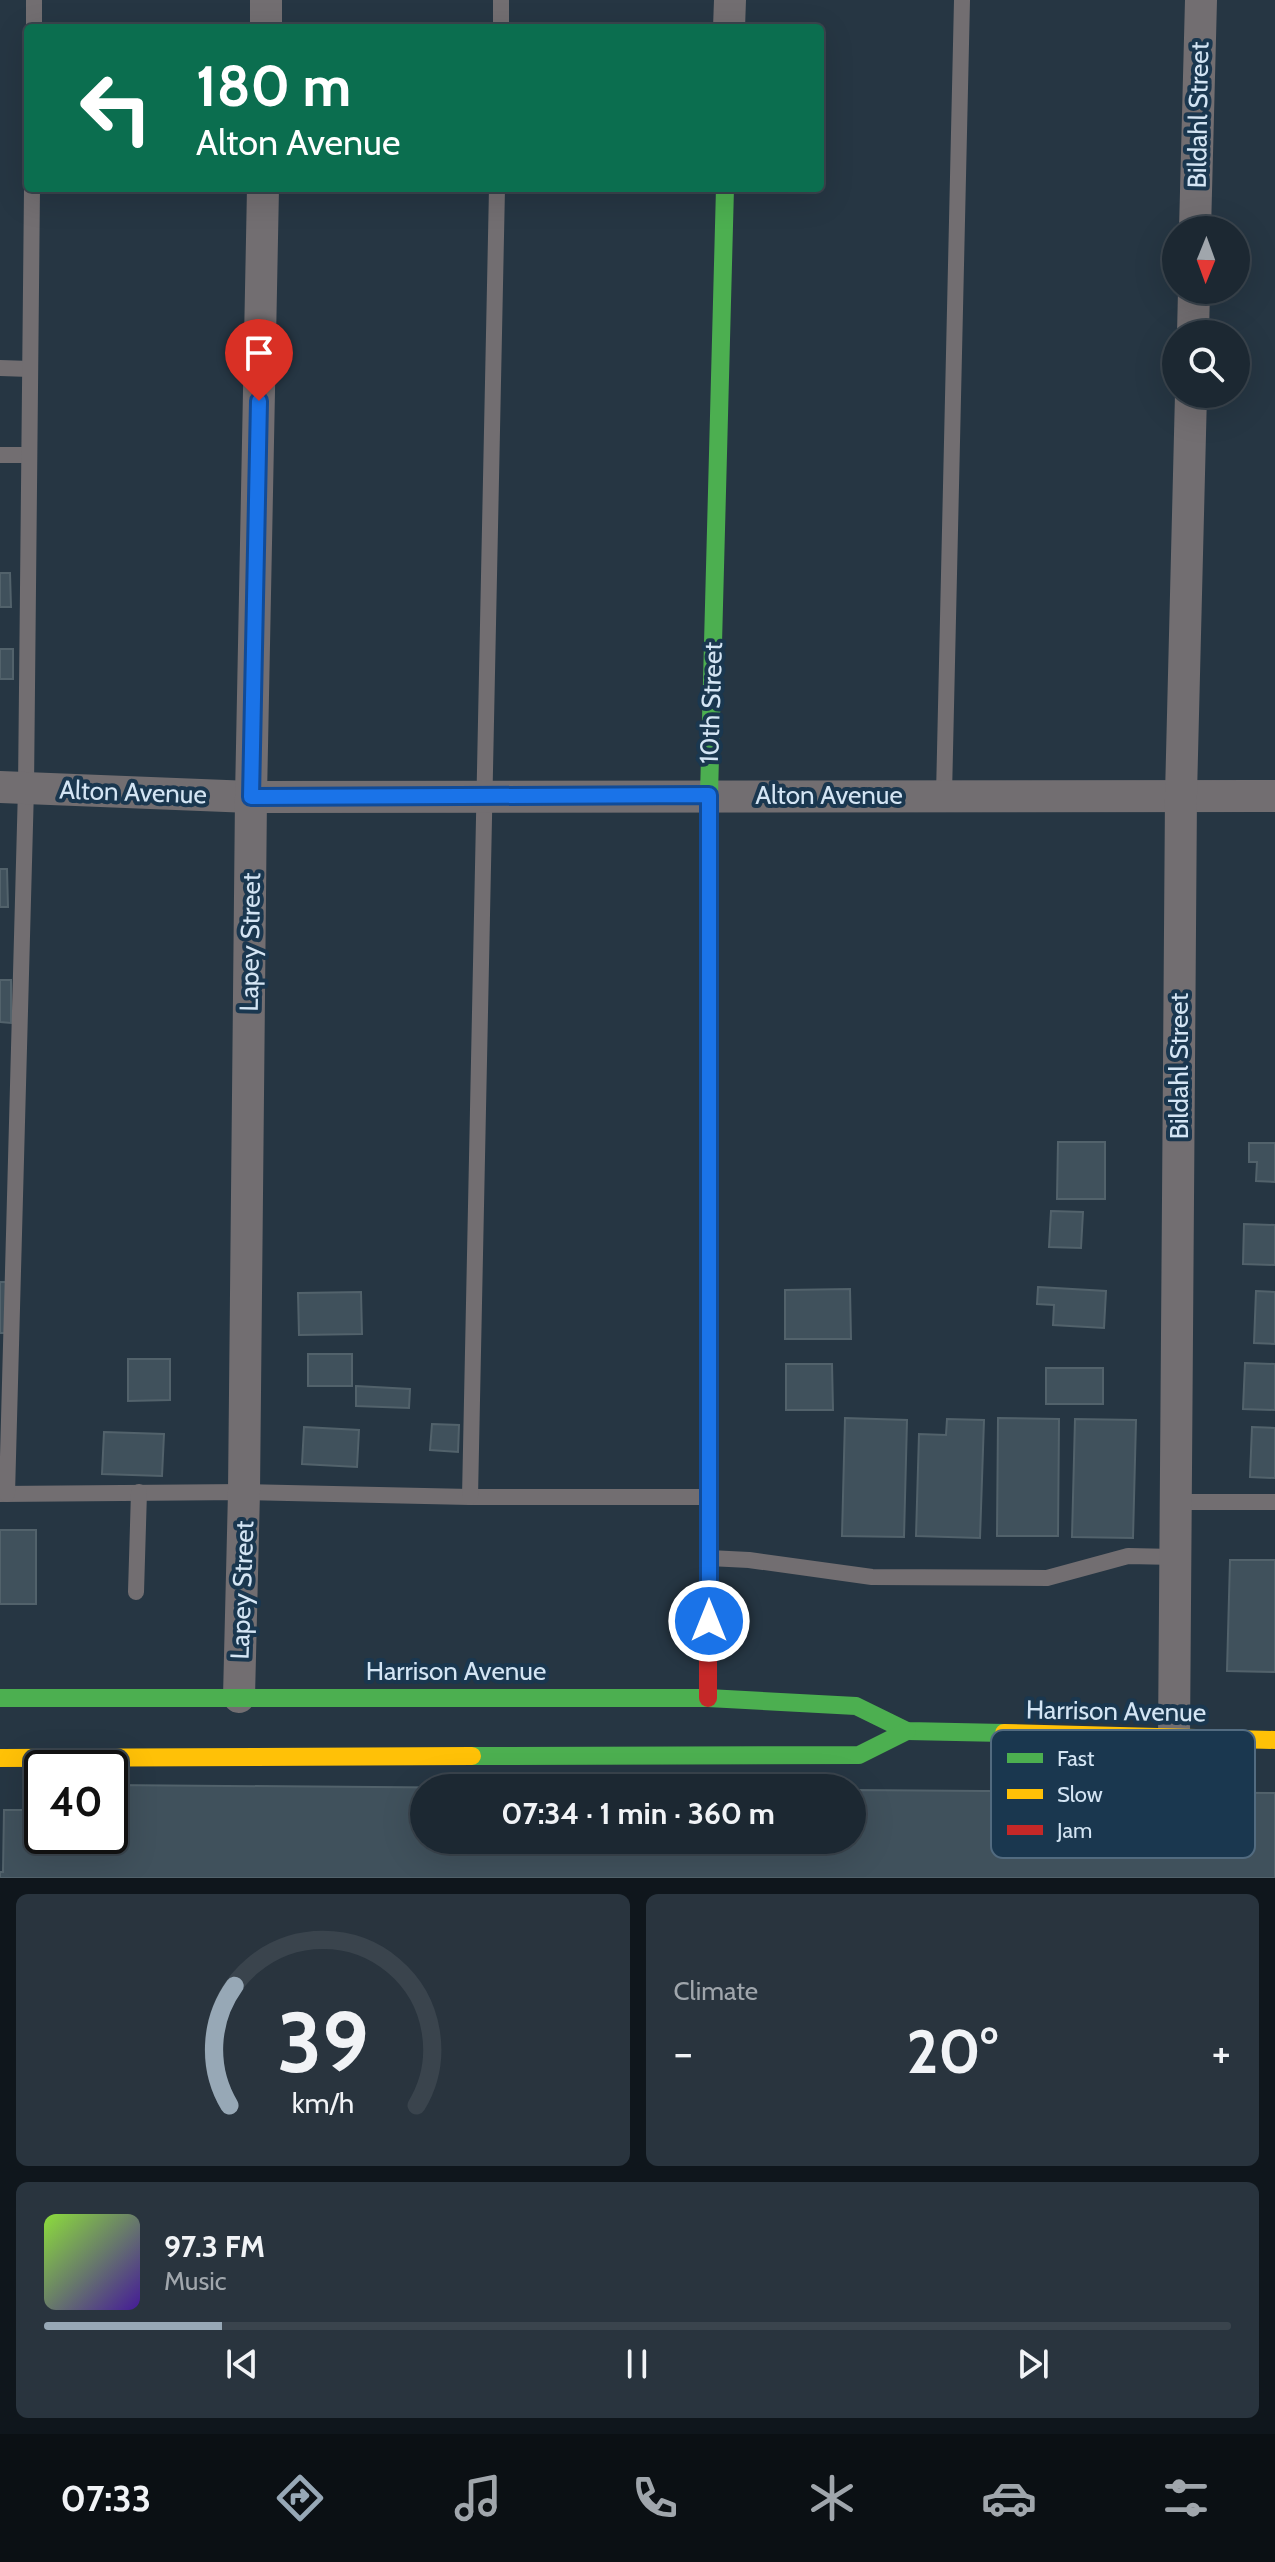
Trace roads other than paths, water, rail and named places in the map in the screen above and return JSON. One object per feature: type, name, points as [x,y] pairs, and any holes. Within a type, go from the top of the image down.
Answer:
[{"type":"main road","name":"10th Street","points":[[708,1698],[709,795],[725,192]]},
{"type":"main road","name":"Harrison Avenue","points":[[0,1698],[708,1698],[856,1706],[907,1731],[991,1734]]},
{"type":"main road","name":"Harrison Avenue","points":[[0,1758],[859,1755],[907,1731]]},
{"type":"main road","name":"Harrison Avenue","points":[[1255,1740],[1275,1740]]},
{"type":"street","points":[[266,0],[266,24]]},
{"type":"street","points":[[729,24],[730,0]]},
{"type":"street","name":"Bildahl Street","points":[[1195,216],[1201,0]]},
{"type":"street","name":"Lapey Street","points":[[239,1697],[263,192]]},
{"type":"street","name":"Bildahl Street","points":[[1174,1730],[1181,795],[1191,408]]},
{"type":"street","name":"Alton Avenue","points":[[13,787],[251,797],[1275,796]]},
{"type":"lane","points":[[34,0],[34,24]]},
{"type":"lane","points":[[501,0],[501,24]]},
{"type":"lane","points":[[944,795],[962,0]]},
{"type":"lane","points":[[32,192],[29,455],[13,787],[4,1494],[244,1492],[470,1497],[709,1497]]},
{"type":"lane","points":[[470,1497],[497,192]]},
{"type":"lane","points":[[0,368],[30,369]]},
{"type":"lane","points":[[0,455],[29,455]]},
{"type":"lane","points":[[136,1592],[139,1492]]},
{"type":"lane","points":[[1176,1502],[1275,1502]]},
{"type":"lane","points":[[709,1558],[749,1560],[872,1577],[1047,1578],[1128,1556],[1175,1557]]}]
